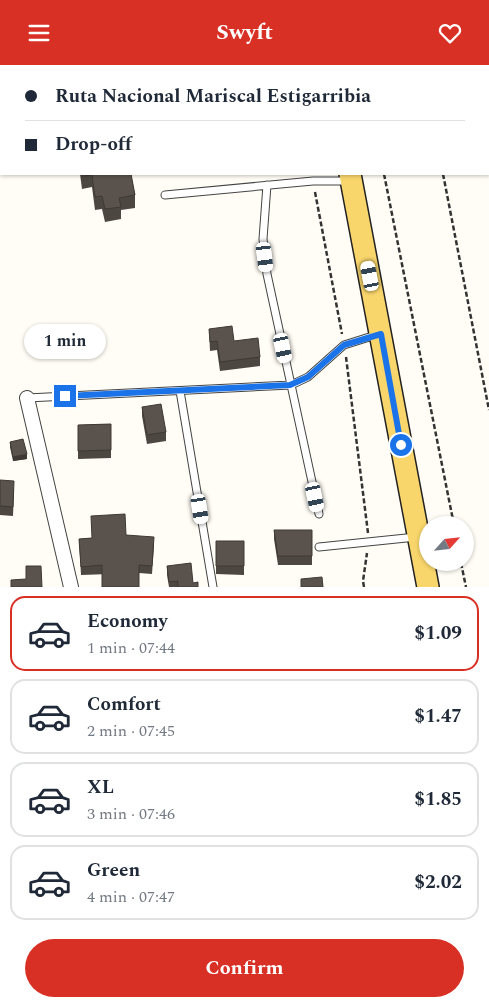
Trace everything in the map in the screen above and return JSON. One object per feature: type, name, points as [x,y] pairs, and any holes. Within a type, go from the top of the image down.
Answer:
[{"type":"main road","points":[[351,177],[428,587]]},
{"type":"street","points":[[27,398],[71,587]]},
{"type":"lane","points":[[165,195],[351,177]]},
{"type":"lane","points":[[267,185],[263,239],[268,274],[290,385],[319,514]]},
{"type":"lane","points":[[27,398],[290,385],[308,377],[344,345],[381,334]]},
{"type":"lane","points":[[180,391],[213,587]]},
{"type":"lane","points":[[320,547],[418,537]]},
{"type":"path","points":[[384,175],[452,516]]},
{"type":"path","points":[[443,175],[489,410]]},
{"type":"path","points":[[313,181],[344,345],[369,541],[363,581],[364,587]]},
{"type":"path","points":[[463,571],[466,587]]},
{"type":"building","points":[[92,175],[131,175],[135,195],[119,198],[121,207],[105,209],[102,196],[95,197]]},
{"type":"building","points":[[232,326],[234,341],[258,338],[260,357],[220,362],[217,341],[210,342],[209,329]]},
{"type":"building","points":[[161,404],[166,432],[147,435],[142,407]]},
{"type":"building","points":[[111,424],[111,450],[78,451],[78,425]]},
{"type":"building","points":[[23,439],[27,454],[13,457],[10,442]]},
{"type":"building","points":[[0,480],[14,481],[13,507],[0,506]]},
{"type":"building","points":[[125,514],[126,535],[154,537],[152,566],[139,565],[139,587],[102,587],[102,565],[81,567],[79,539],[92,538],[91,516]]},
{"type":"building","points":[[274,530],[312,530],[312,556],[278,556]]},
{"type":"building","points":[[216,541],[244,541],[244,566],[216,566]]},
{"type":"building","points":[[191,563],[193,583],[198,582],[198,587],[178,587],[178,581],[169,582],[167,566]]},
{"type":"building","points":[[26,566],[41,566],[42,587],[11,587],[11,580],[26,579]]},
{"type":"building","points":[[322,577],[323,587],[301,587],[301,579]]},
{"type":"route","points":[[65,396],[290,385],[308,377],[344,345],[381,334],[401,445]]}]
